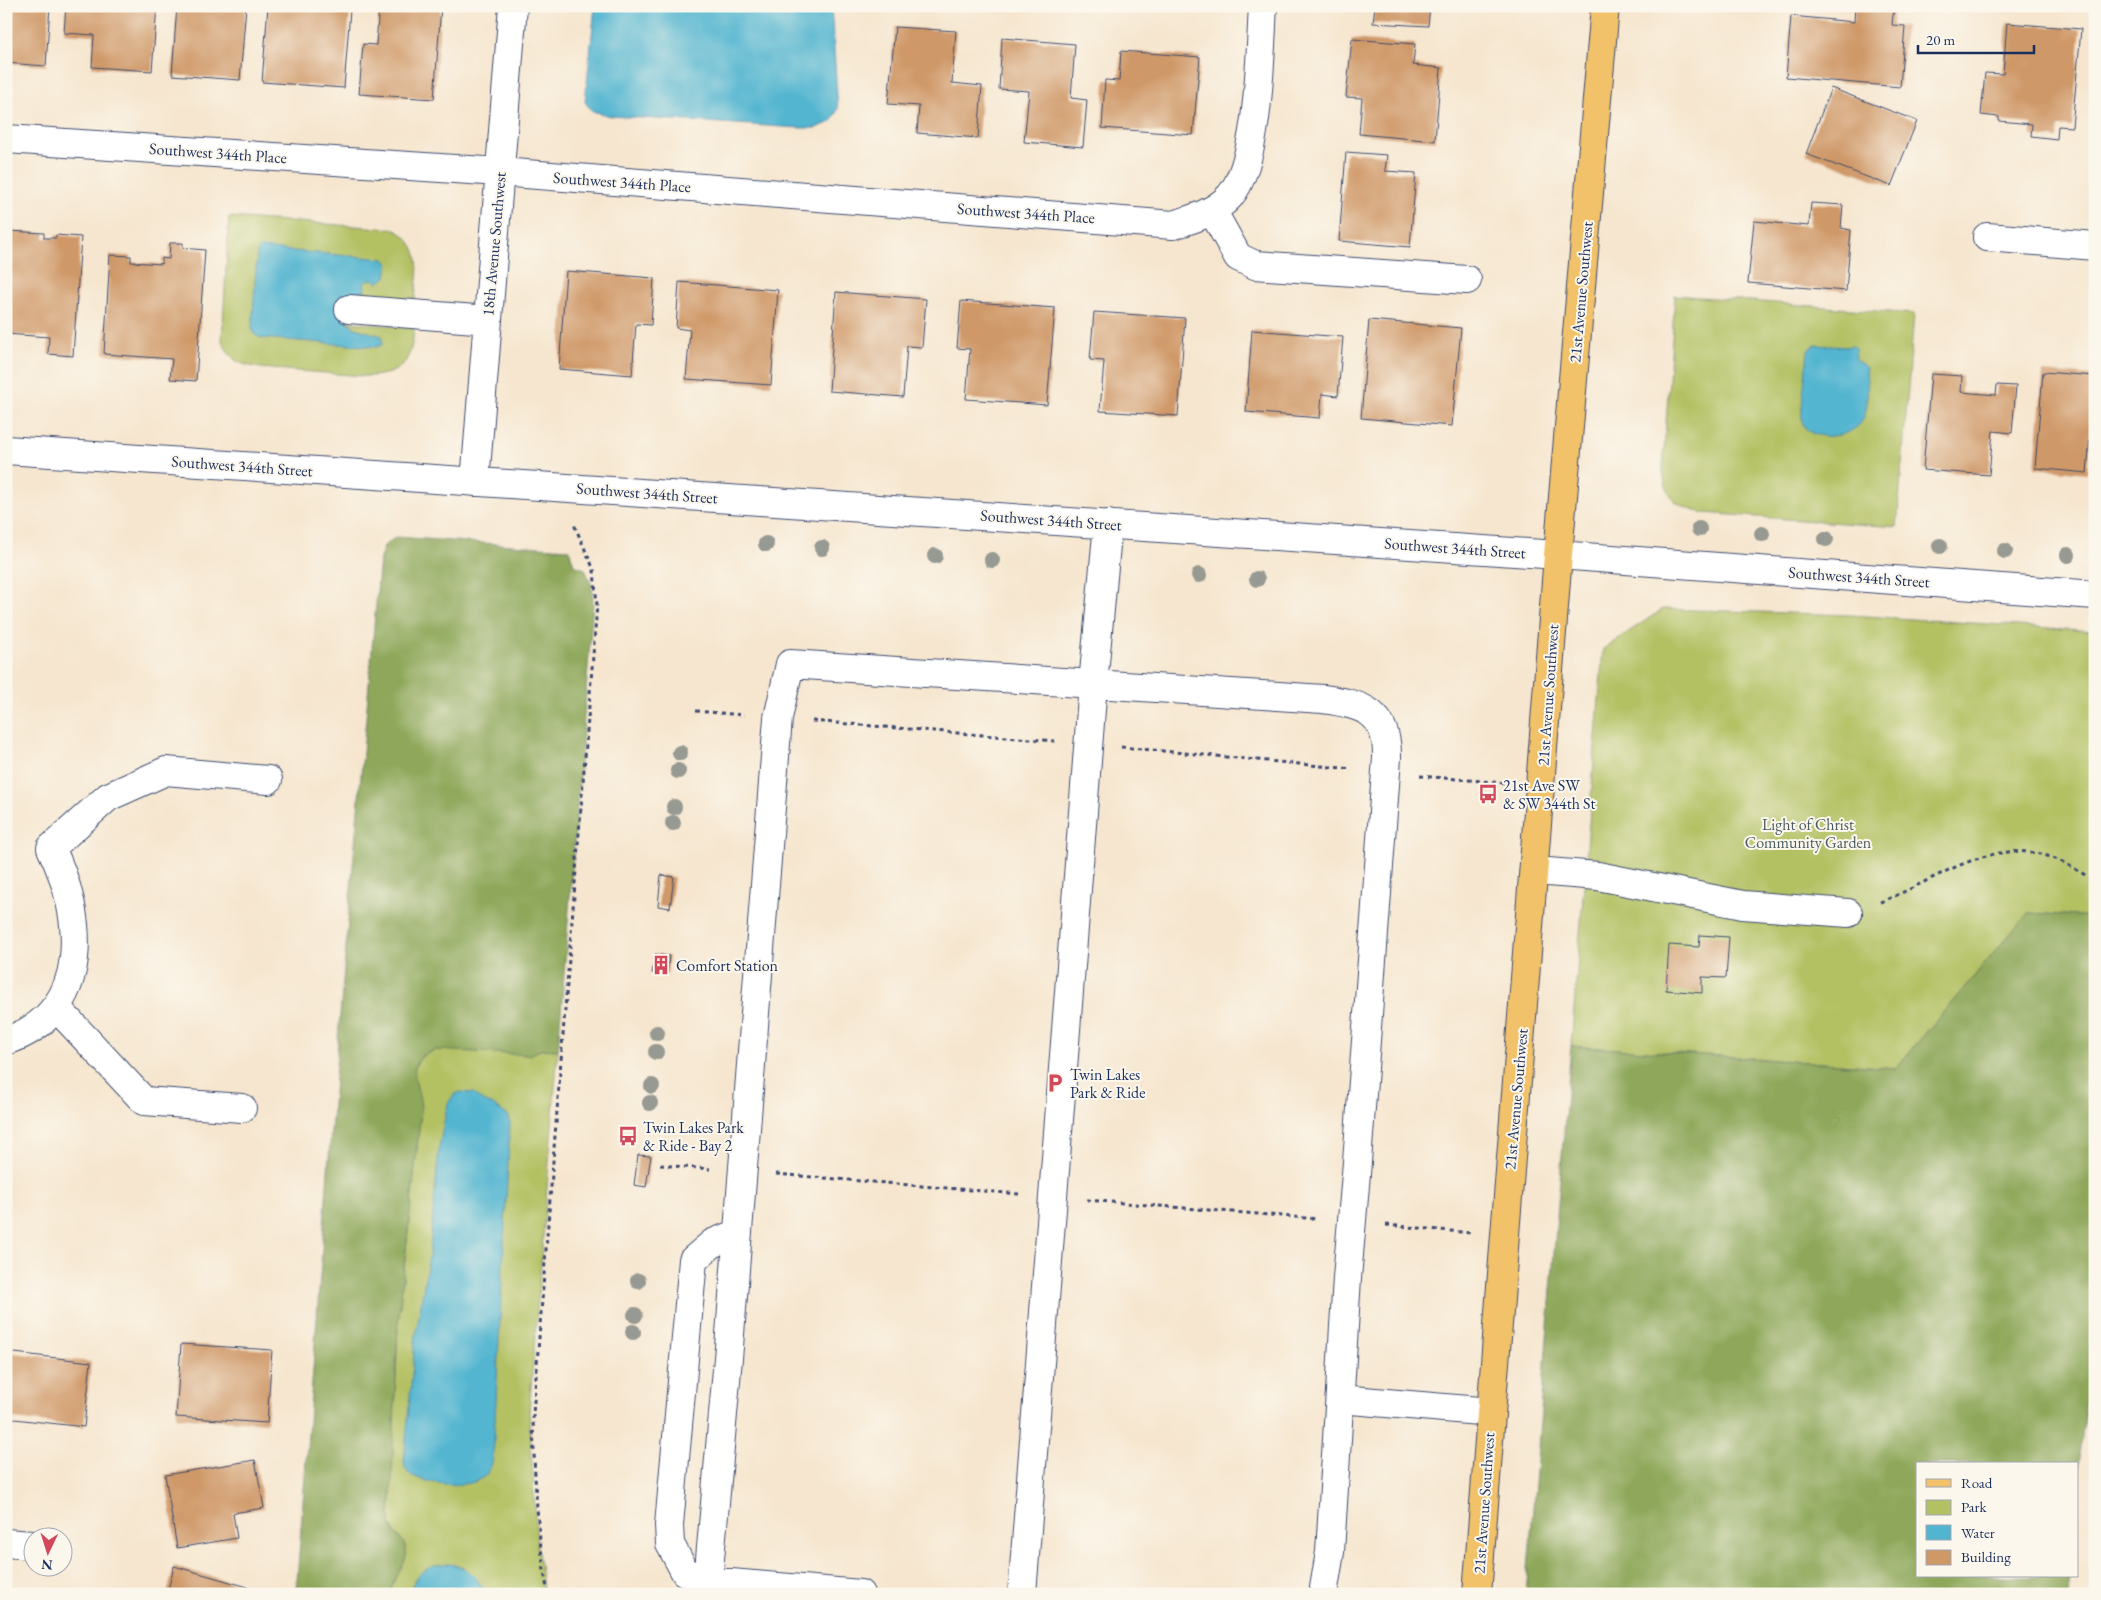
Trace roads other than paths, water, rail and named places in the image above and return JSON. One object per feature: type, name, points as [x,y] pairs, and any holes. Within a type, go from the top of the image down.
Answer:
[{"type":"main road","name":"21st Avenue Southwest","points":[[1477,1594],[1542,785],[1558,555],[1605,6]]},
{"type":"street","name":"18th Avenue Southwest","points":[[476,482],[513,6]]},
{"type":"street","points":[[1263,6],[1254,127],[1244,168],[1221,202],[1238,257],[1255,265],[1467,280]]},
{"type":"street","name":"Southwest 344th Place","points":[[6,138],[500,172],[1173,225],[1194,219],[1221,202]]},
{"type":"street","points":[[1987,237],[2095,246]]},
{"type":"street","points":[[349,309],[488,320]]},
{"type":"street","name":"Southwest 344th Street","points":[[6,450],[1558,555],[2095,594]]},
{"type":"street","points":[[1022,1594],[1092,684],[1108,524]]},
{"type":"street","points":[[708,1581],[738,1233],[778,718],[790,664],[1323,699],[1351,704],[1373,716],[1382,724],[1387,748],[1386,772],[1352,1221],[1330,1552],[1323,1594]]},
{"type":"street","points":[[6,1041],[36,1027],[56,1007],[70,979],[75,937],[69,892],[51,848],[108,797],[166,771],[268,780]]},
{"type":"street","points":[[1534,871],[1598,876],[1743,905],[1848,913]]},
{"type":"street","points":[[56,1007],[144,1102],[242,1108]]},
{"type":"street","points":[[738,1233],[713,1243],[693,1260],[687,1309],[669,1525],[670,1544],[685,1572],[708,1581],[860,1594]]},
{"type":"street","points":[[1340,1399],[1491,1412]]},
{"type":"street","points":[[6,1543],[22,1544]]},
{"type":"water","points":[[595,6],[831,6],[838,109],[831,122],[816,128],[611,116],[592,111],[585,102]]},
{"type":"water","points":[[260,248],[384,259],[388,264],[386,277],[378,283],[374,279],[368,280],[364,284],[365,291],[355,292],[348,297],[347,321],[355,328],[382,336],[382,345],[376,347],[261,338],[255,335],[252,329],[257,253]]},
{"type":"water","points":[[1816,345],[1852,346],[1855,348],[1856,359],[1866,368],[1867,395],[1865,415],[1857,427],[1850,431],[1832,436],[1823,436],[1807,430],[1803,424],[1803,400],[1808,351]]},
{"type":"water","points":[[460,1092],[473,1093],[481,1100],[493,1105],[507,1115],[510,1123],[493,1459],[488,1473],[481,1479],[465,1484],[444,1484],[415,1477],[407,1472],[404,1462],[415,1341],[430,1248],[439,1147],[448,1103],[454,1095]]},
{"type":"water","points":[[447,1564],[461,1567],[471,1573],[487,1594],[410,1594],[414,1581],[422,1572],[434,1566]]},
{"type":"place","name":"21st Ave SW & SW 344th St","points":[[1488,794]]},
{"type":"place","name":"Comfort Station","points":[[661,965]]},
{"type":"place","name":"Twin Lakes Park & Ride","points":[[1055,1083]]},
{"type":"place","name":"Twin Lakes Park & Ride - Bay 2","points":[[628,1136]]},
{"type":"park label","name":"Light of Christ Community Garden","points":[[1808,833]]}]
